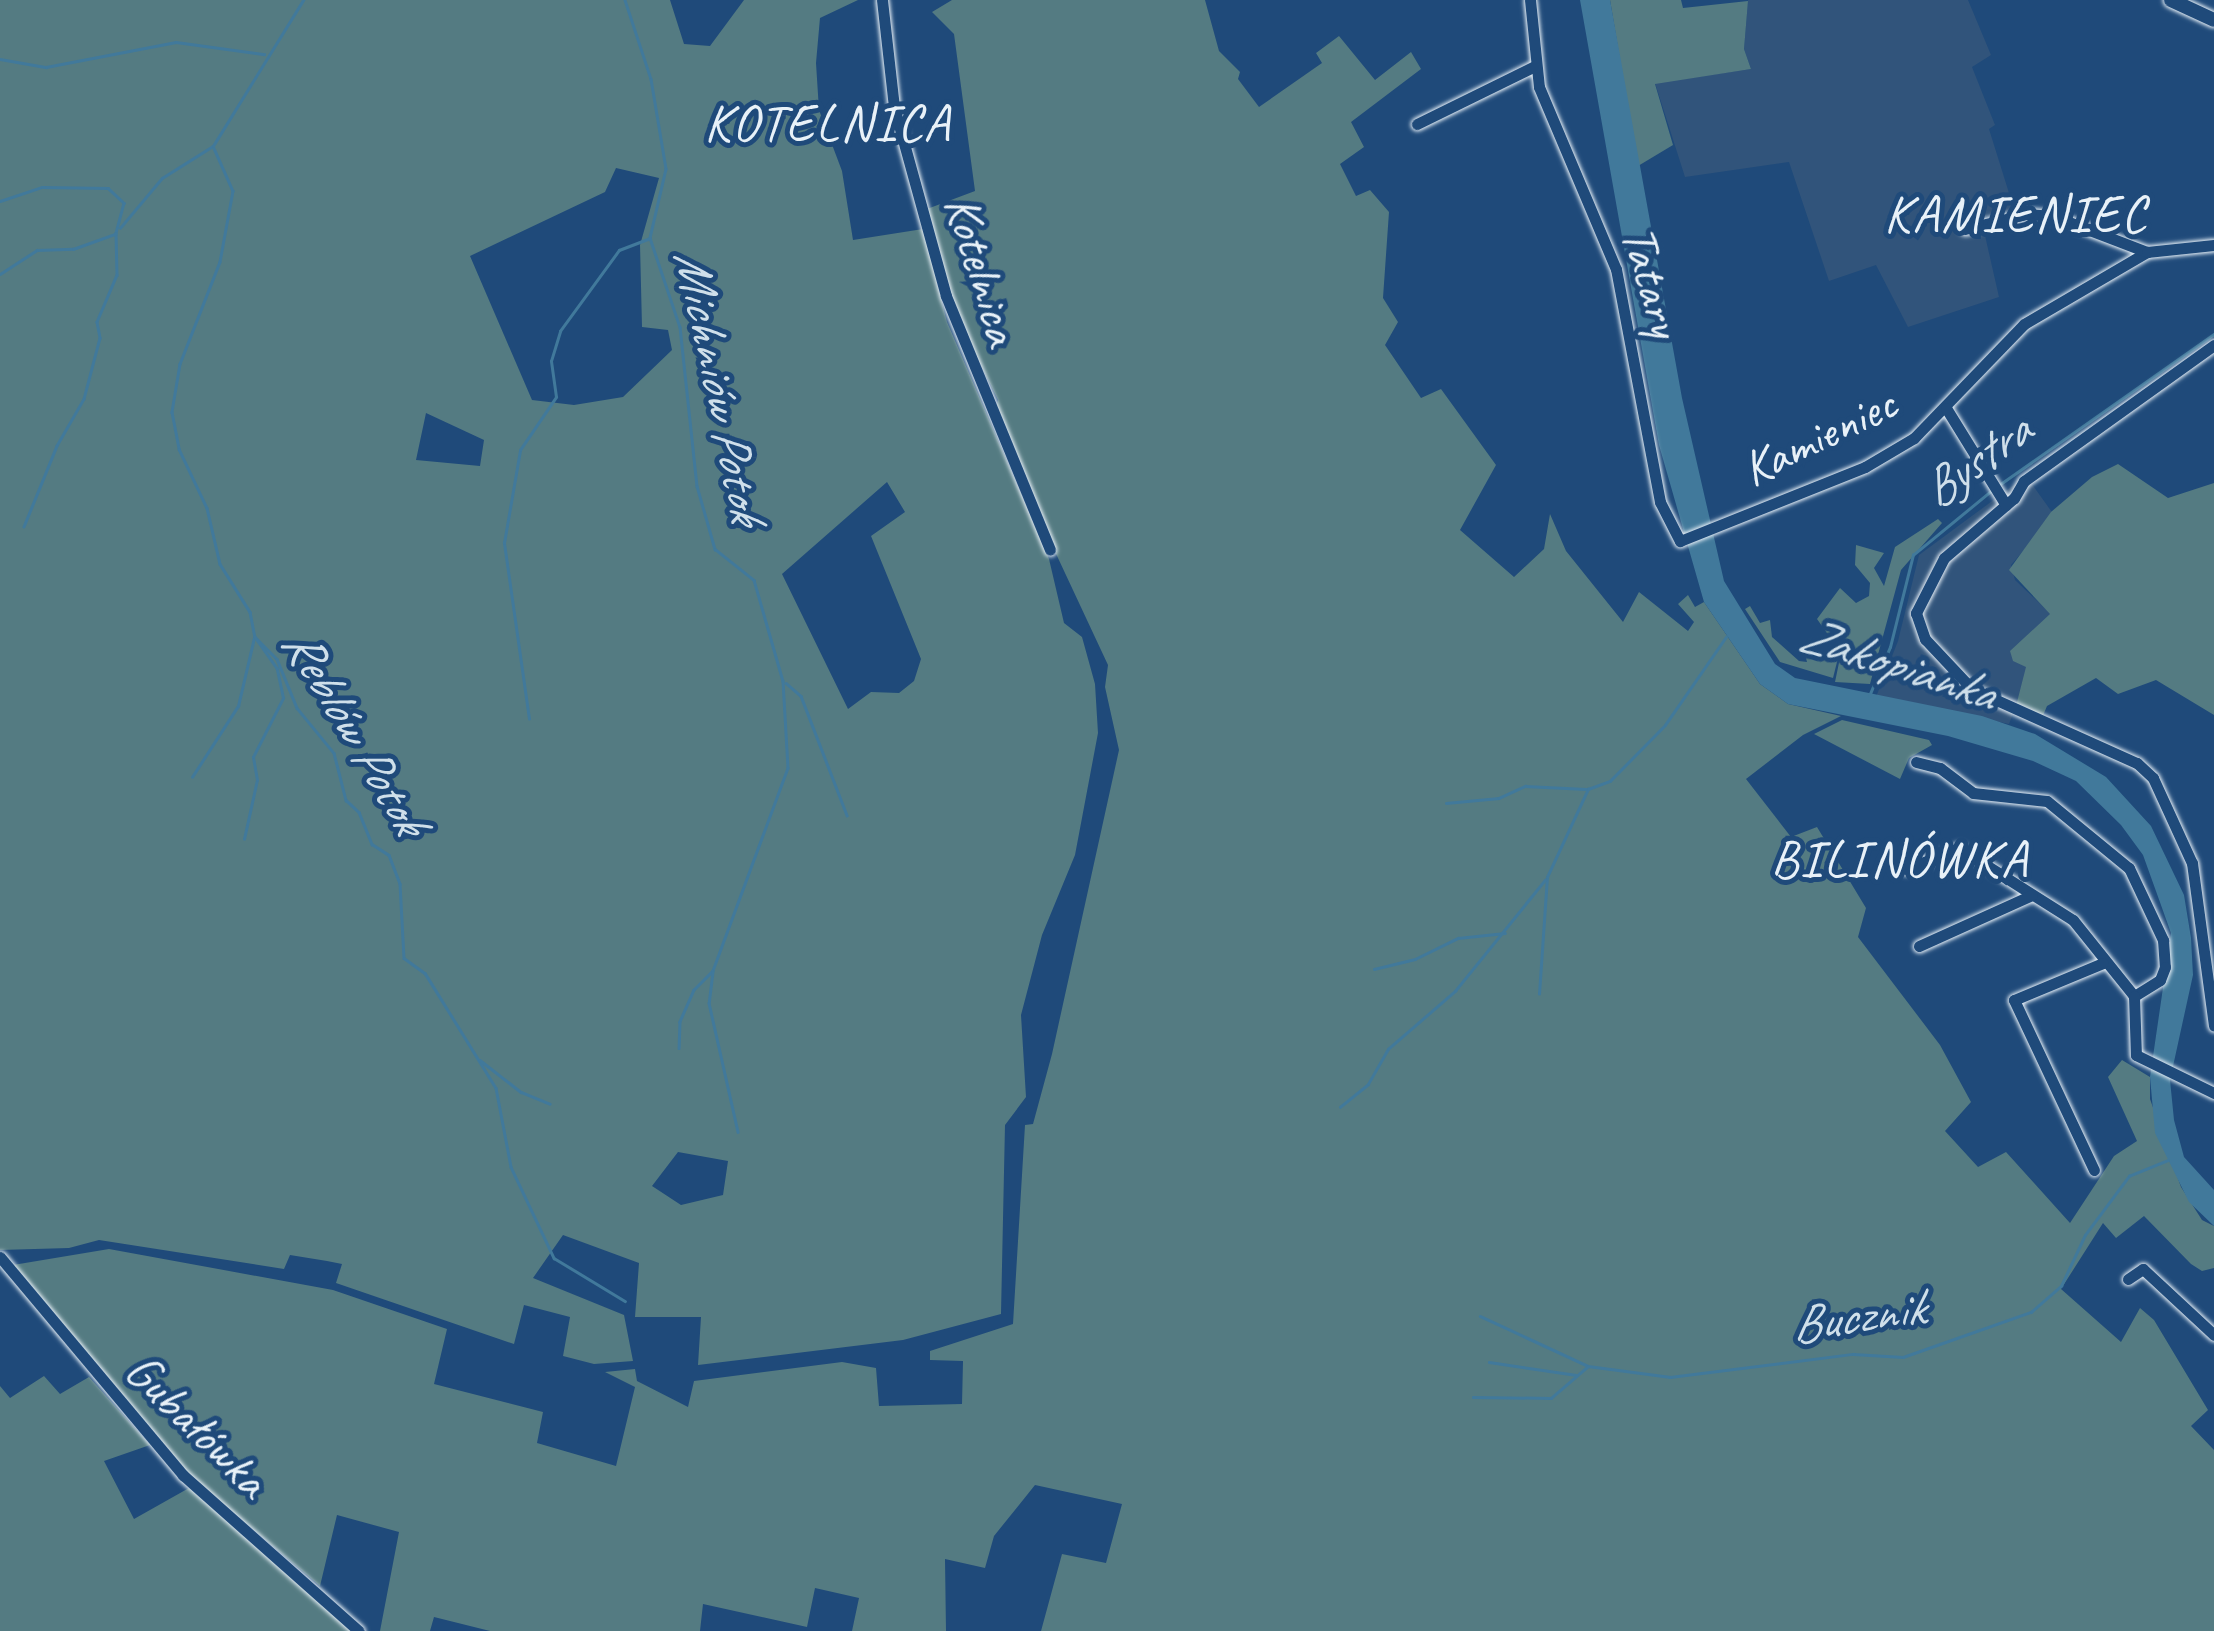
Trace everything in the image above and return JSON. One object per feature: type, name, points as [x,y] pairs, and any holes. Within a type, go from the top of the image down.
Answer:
[{"type":"main road","points":[[2171,0],[2214,20]]},
{"type":"street","name":"Kotelnica","points":[[882,0],[894,106],[946,296],[1050,550]]},
{"type":"street","name":"Tatary","points":[[1530,0],[1536,66],[1610,248],[1634,344],[1660,502],[1674,536],[1685,539],[1722,524]]},
{"type":"street","points":[[1417,124],[1536,66]]},
{"type":"street","name":"Kamieniec","points":[[1965,229],[2026,214],[2053,216],[2148,252]]},
{"type":"street","name":"Kamieniec","points":[[1722,524],[1865,467],[1946,408],[2024,324],[2148,252],[2214,246]]},
{"type":"street","points":[[2214,345],[2024,481],[1933,572],[1919,600],[1919,627],[1972,689],[2138,764],[2154,778],[2192,862],[2214,1026]]},
{"type":"street","name":"Kamieniec","points":[[1946,408],[2003,500]]},
{"type":"street","points":[[1916,762],[1940,768],[1973,793],[2046,801],[2130,868],[2164,940],[2165,967],[2160,980],[2134,996]]},
{"type":"street","points":[[1906,869],[1959,848],[2032,895],[2091,938],[2103,963],[2120,974],[2134,996],[2136,1055],[2214,1093]]},
{"type":"street","points":[[1918,946],[2032,895]]},
{"type":"street","points":[[2094,1170],[2014,1000],[2103,963]]},
{"type":"street","name":"Gubałówka","points":[[0,1257],[183,1474],[358,1631]]},
{"type":"street","points":[[2128,1279],[2144,1269],[2214,1336]]},
{"type":"shaded area","points":[[1580,0],[1610,0],[1682,398],[1724,581],[1775,664],[1795,678],[1982,716],[2035,734],[2106,777],[2151,826],[2184,895],[2191,938],[2193,975],[2170,1080],[2174,1120],[2184,1157],[2214,1190],[2214,1226],[2189,1202],[2155,1133],[2150,1077],[2171,933],[2143,855],[2121,825],[2076,781],[2033,761],[1948,736],[1788,704],[1760,684],[1704,602],[1659,445]]},
{"type":"shaded area","points":[[1748,0],[1968,0],[1991,55],[1972,67],[1995,125],[1989,129],[2014,209],[1981,218],[1999,297],[1908,327],[1876,265],[1829,281],[1789,162],[1685,177],[1655,83],[1751,69],[1744,49]]},
{"type":"shaded area","points":[[2026,476],[2054,515],[2011,565],[2015,580],[2051,614],[2009,724],[1876,697],[1898,641],[1919,555]]},
{"type":"green space","points":[[0,0],[670,0],[684,44],[710,46],[744,0],[858,0],[820,18],[816,63],[819,110],[842,171],[853,240],[923,229],[947,322],[1049,559],[1064,623],[1082,637],[1095,684],[1098,733],[1075,855],[1042,935],[1021,1015],[1026,1097],[1005,1125],[1001,1314],[903,1340],[698,1365],[701,1317],[635,1317],[639,1263],[563,1235],[533,1278],[624,1315],[633,1361],[594,1364],[563,1356],[570,1317],[524,1305],[514,1344],[336,1283],[342,1264],[327,1261],[290,1255],[284,1269],[99,1240],[69,1248],[0,1250]],"holes":[[[616,168],[659,178],[640,245],[642,327],[668,330],[672,350],[623,397],[574,405],[532,400],[470,256],[605,192]],[[426,413],[484,440],[480,466],[416,460]],[[887,482],[905,512],[871,536],[921,659],[914,681],[899,693],[871,692],[848,709],[782,574]],[[678,1152],[728,1161],[723,1195],[681,1205],[652,1186]]]},
{"type":"green space","points":[[952,0],[1205,0],[1219,51],[1240,72],[1238,79],[1259,107],[1322,63],[1316,53],[1339,36],[1375,80],[1411,52],[1421,69],[1351,122],[1364,147],[1340,164],[1356,196],[1370,190],[1389,212],[1383,298],[1398,322],[1385,345],[1421,398],[1441,389],[1496,465],[1460,530],[1514,577],[1544,549],[1550,514],[1566,551],[1623,622],[1639,592],[1688,631],[1694,622],[1678,604],[1688,595],[1695,607],[1704,602],[1760,684],[1788,704],[1841,716],[1803,735],[1746,779],[1791,837],[1817,827],[1866,908],[1858,937],[1940,1045],[1971,1102],[1945,1131],[1978,1167],[2006,1152],[2070,1223],[2114,1156],[2137,1141],[2108,1077],[2122,1060],[2150,1077],[2150,1099],[2181,1187],[2202,1220],[2214,1226],[2214,1268],[2202,1271],[2191,1264],[2144,1216],[2116,1238],[2103,1223],[2061,1289],[2121,1342],[2140,1308],[2154,1320],[2208,1410],[2191,1426],[2214,1450],[2214,1631],[1041,1631],[1062,1554],[1106,1563],[1122,1504],[1035,1485],[994,1536],[985,1568],[945,1559],[946,1631],[852,1631],[859,1598],[815,1588],[807,1627],[703,1604],[700,1631],[490,1631],[434,1617],[430,1631],[380,1631],[399,1532],[337,1515],[320,1586],[189,1475],[98,1374],[13,1265],[109,1249],[333,1290],[447,1329],[434,1384],[543,1412],[537,1443],[616,1466],[635,1387],[605,1372],[635,1369],[637,1381],[688,1407],[694,1381],[842,1362],[876,1368],[879,1406],[962,1404],[963,1361],[930,1360],[930,1351],[1013,1324],[1025,1125],[1033,1124],[1052,1054],[1119,750],[1105,687],[1108,665],[1022,481],[995,413],[998,400],[955,312],[927,209],[975,191],[954,34],[932,12]]},
{"type":"green space","points":[[1610,0],[1681,0],[1683,8],[1748,1],[1744,49],[1751,69],[1655,84],[1673,145],[1638,166]]},
{"type":"green space","points":[[2118,464],[2168,498],[2214,483],[2214,715],[2156,680],[2118,694],[2096,678],[2047,706],[2042,718],[2016,706],[2026,667],[2013,661],[2010,651],[2050,614],[2009,570],[2051,512],[2092,477]]},
{"type":"green space","points":[[1938,519],[1942,523],[1901,570],[1870,684],[1835,682],[1841,653],[1817,619],[1840,588],[1856,603],[1869,596],[1870,583],[1855,565],[1856,545],[1884,553],[1874,568],[1884,586],[1895,547]]},
{"type":"green space","points":[[1750,606],[1760,623],[1770,620],[1772,637],[1799,661],[1807,662],[1803,646],[1838,658],[1833,678],[1780,662],[1745,609]]},
{"type":"green space","points":[[1842,720],[1929,740],[1932,745],[1909,758],[1900,779],[1814,734]]},
{"type":"green space","points":[[44,1376],[60,1394],[89,1377],[150,1445],[104,1461],[134,1519],[189,1488],[352,1631],[0,1631],[0,1386],[10,1398]]},
{"type":"waterway","points":[[120,228],[162,178],[213,146],[303,0]]},
{"type":"waterway","name":"Michniów Potok","points":[[625,0],[651,79],[666,169],[650,238],[680,327],[697,486],[715,549],[754,580],[783,681],[788,768],[713,971],[694,990],[680,1022],[679,1048]]},
{"type":"waterway","points":[[0,59],[46,67],[176,42],[264,54]]},
{"type":"waterway","name":"Reblów Potok","points":[[213,146],[233,191],[220,262],[180,364],[172,412],[179,449],[207,508],[220,564],[250,612],[255,637],[277,659],[297,708],[334,753],[346,800],[359,812],[372,844],[389,855],[400,884],[404,958],[425,973],[496,1088],[511,1167],[554,1258],[625,1301]]},
{"type":"waterway","points":[[0,201],[42,187],[108,188],[124,203],[116,233],[117,275],[97,322],[100,338],[84,399],[57,446],[24,527]]},
{"type":"waterway","points":[[0,274],[37,250],[73,249],[115,234]]},
{"type":"waterway","points":[[529,719],[504,543],[520,450],[556,397],[551,361],[560,331],[619,250],[650,238]]},
{"type":"waterway","name":"Bystra","points":[[1999,485],[2214,334]]},
{"type":"waterway","name":"Bystra","points":[[1869,696],[1890,647],[1913,555],[1992,490]]},
{"type":"waterway","points":[[244,839],[257,780],[253,757],[283,698],[277,669],[255,637]]},
{"type":"waterway","points":[[1539,994],[1547,877],[1588,789],[1610,781],[1665,725],[1726,637]]},
{"type":"waterway","points":[[192,777],[238,706],[254,638]]},
{"type":"waterway","points":[[786,683],[801,696],[847,815]]},
{"type":"waterway","points":[[1446,803],[1499,798],[1525,786],[1586,789]]},
{"type":"waterway","points":[[1340,1107],[1368,1084],[1388,1049],[1455,991],[1545,880]]},
{"type":"waterway","points":[[1374,969],[1415,959],[1458,938],[1505,933]]},
{"type":"waterway","points":[[713,972],[709,1003],[738,1132]]},
{"type":"waterway","points":[[480,1060],[521,1092],[550,1104]]},
{"type":"waterway","name":"Bucznik","points":[[1480,1316],[1588,1366],[1670,1377],[1853,1354],[1903,1357],[2031,1312],[2061,1286],[2085,1235],[2129,1176],[2168,1160]]},
{"type":"waterway","points":[[1489,1362],[1576,1375]]},
{"type":"waterway","points":[[1473,1397],[1551,1398],[1587,1367]]},
{"type":"district","name":"KOTELNICA","points":[[828,124]]},
{"type":"district","name":"KAMIENIEC","points":[[2016,215]]},
{"type":"district","name":"BILINÓWKA","points":[[1900,860]]},
{"type":"water label","name":"Zakopianka","points":[[1897,664]]}]
